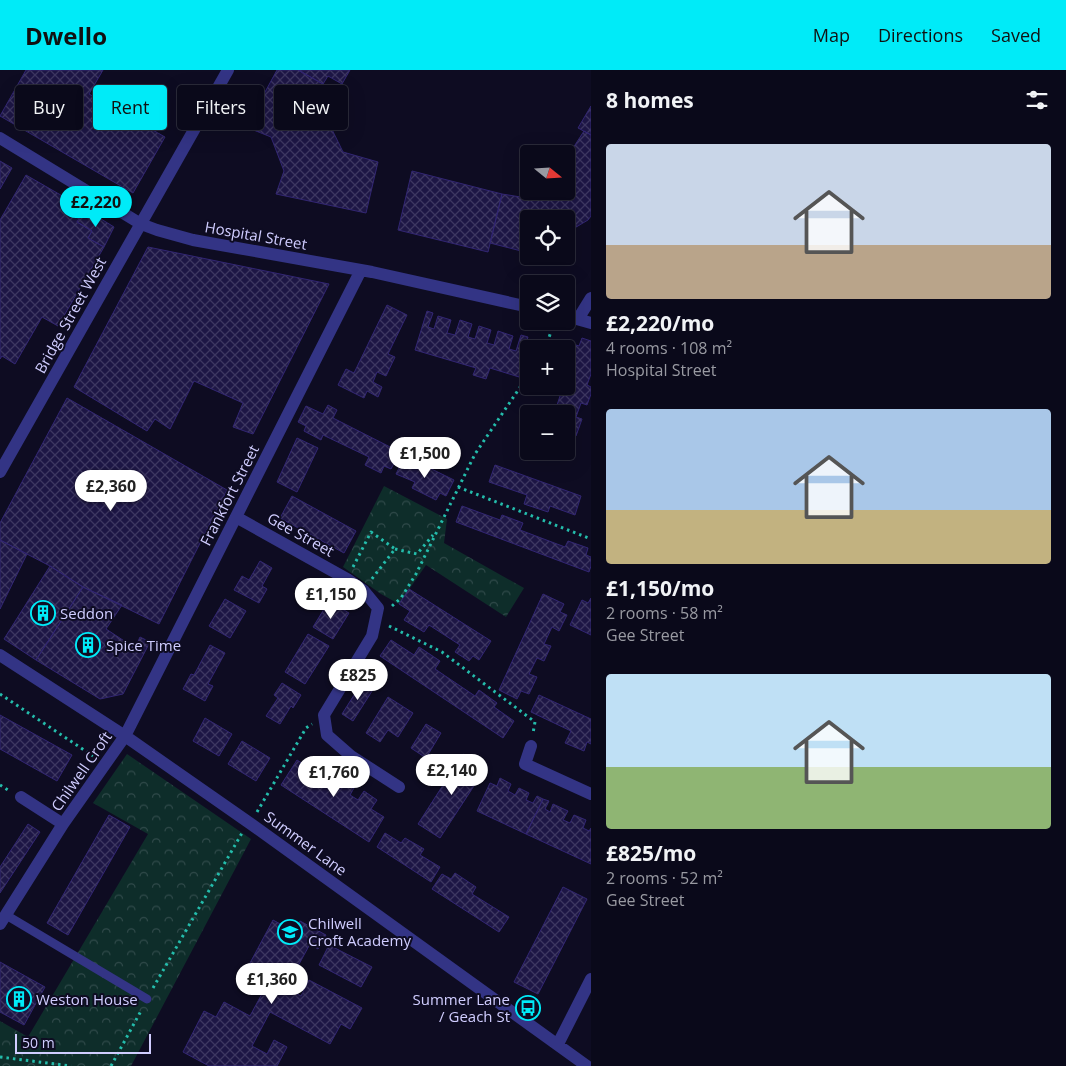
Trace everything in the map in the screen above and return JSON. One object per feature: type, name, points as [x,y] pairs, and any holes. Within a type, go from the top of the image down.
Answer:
[{"type":"street","name":"Bridge Street West","points":[[0,472],[228,70]]},
{"type":"street","name":"Hospital Street","points":[[0,138],[140,224],[157,230],[193,240],[361,270],[520,305]]},
{"type":"street","name":"Frankfort Street","points":[[125,736],[361,270]]},
{"type":"street","points":[[575,314],[591,298]]},
{"type":"street","points":[[575,318],[591,324]]},
{"type":"street","name":"Gee Street","points":[[236,517],[348,579],[364,591],[378,608],[376,619]]},
{"type":"street","points":[[376,619],[372,636],[324,715],[327,735],[351,756],[399,788]]},
{"type":"street","name":"Summer Lane","points":[[0,655],[125,736],[587,1066]]},
{"type":"street","name":"Chilwell Croft","points":[[3,920],[64,824],[125,736]]},
{"type":"street","points":[[531,746],[525,764],[591,794]]},
{"type":"street","name":"Chilwell Croft","points":[[21,797],[64,824]]},
{"type":"street","points":[[558,1044],[591,979]]},
{"type":"lane","points":[[3,920],[147,999]]},
{"type":"path","points":[[520,387],[475,454],[416,574],[402,598],[376,619],[442,652],[535,722],[531,746]]},
{"type":"path","points":[[458,487],[591,539]]},
{"type":"path","points":[[348,579],[371,532],[395,549],[416,554],[437,531]]},
{"type":"path","points":[[364,591],[395,549]]},
{"type":"path","points":[[0,694],[105,764]]},
{"type":"path","points":[[111,1066],[147,999],[306,728],[324,715]]},
{"type":"path","points":[[0,1057],[71,1066]]},
{"type":"green space","points":[[384,486],[447,519],[444,543],[524,588],[506,617],[426,565],[399,604],[381,594],[343,567]]},
{"type":"green space","points":[[127,754],[251,839],[131,1066],[0,1066],[0,1021],[28,1037],[148,834],[93,803]]},
{"type":"building","points":[[26,70],[103,70],[89,94],[93,96],[93,130],[153,130],[165,137],[133,193],[24,130],[83,130],[83,85],[18,85]]},
{"type":"building","points":[[277,70],[298,70],[325,85],[274,85],[274,130],[332,130],[343,152],[378,162],[366,213],[276,194],[284,171],[271,137],[254,130],[264,130],[264,94]]},
{"type":"building","points":[[298,70],[350,70],[342,84],[328,76],[323,84]]},
{"type":"building","points":[[15,89],[15,125],[0,116]]},
{"type":"building","points":[[591,106],[591,135],[578,128]]},
{"type":"building","points":[[584,131],[591,135],[591,216],[588,220],[575,228],[575,210],[520,210],[520,251],[490,243],[502,194],[520,197],[520,200],[575,200],[575,145]]},
{"type":"building","points":[[0,161],[12,168],[0,189]]},
{"type":"building","points":[[412,171],[502,194],[488,252],[398,230]]},
{"type":"building","points":[[26,175],[85,209],[77,222],[92,231],[88,238],[104,247],[58,326],[42,317],[15,364],[2,356],[0,359],[0,220]]},
{"type":"building","points":[[85,209],[114,227],[104,247],[88,238],[92,231],[77,222]]},
{"type":"building","points":[[148,247],[329,284],[253,434],[233,427],[243,403],[194,381],[170,429],[155,419],[147,431],[74,387]]},
{"type":"building","points":[[387,305],[407,315],[388,354],[395,357],[386,376],[377,372],[373,382],[382,387],[378,397],[367,391],[364,398],[338,385],[346,369],[354,373]]},
{"type":"building","points":[[427,311],[433,313],[428,327],[434,329],[438,316],[451,320],[447,333],[455,335],[460,320],[472,324],[468,337],[475,339],[479,326],[491,330],[487,343],[494,345],[498,331],[513,336],[509,349],[516,351],[521,335],[528,337],[527,340],[520,340],[519,377],[490,368],[486,379],[473,375],[476,368],[415,350]]},
{"type":"building","points":[[582,338],[591,341],[591,374],[587,385],[591,387],[591,394],[587,405],[581,403],[576,417],[582,419],[576,436],[575,405],[557,405],[560,395],[575,395],[575,345],[579,346]]},
{"type":"building","points":[[67,398],[227,490],[159,624],[83,587],[50,566],[0,540],[0,523]]},
{"type":"building","points":[[328,405],[337,410],[333,418],[400,452],[391,469],[384,466],[381,473],[365,465],[369,457],[323,435],[321,440],[304,431],[306,426],[298,422],[306,406],[323,414]]},
{"type":"building","points":[[297,438],[318,448],[297,492],[277,482]]},
{"type":"building","points":[[405,456],[454,480],[446,496],[440,493],[436,500],[412,488],[415,482],[396,474]]},
{"type":"building","points":[[495,465],[581,496],[575,515],[550,506],[548,512],[524,504],[527,495],[489,482]]},
{"type":"building","points":[[292,496],[356,531],[344,553],[280,518]]},
{"type":"building","points":[[462,506],[500,520],[502,515],[523,523],[520,530],[565,547],[568,541],[588,548],[586,555],[591,557],[589,572],[456,522]]},
{"type":"building","points":[[0,540],[27,554],[0,609]]},
{"type":"building","points":[[260,561],[272,568],[262,586],[267,589],[259,603],[234,590],[242,576],[249,580]]},
{"type":"building","name":"Seddon","points":[[50,566],[83,587],[36,660],[4,639]]},
{"type":"building","name":"Spice Time","points":[[83,587],[122,605],[106,629],[135,648],[140,637],[150,642],[123,694],[100,699],[36,660]]},
{"type":"building","points":[[409,589],[491,641],[479,660],[473,656],[469,661],[455,652],[460,645],[429,625],[424,632],[404,620],[410,611],[399,604]]},
{"type":"building","points":[[543,594],[564,604],[560,612],[567,615],[559,631],[552,627],[544,644],[551,646],[544,661],[537,658],[529,674],[537,677],[529,694],[521,691],[517,699],[499,690]]},
{"type":"building","points":[[591,598],[591,635],[570,625],[582,600],[588,603]]},
{"type":"building","points":[[225,599],[246,611],[230,638],[209,626]]},
{"type":"building","points":[[329,601],[349,613],[333,639],[313,627]]},
{"type":"building","points":[[308,634],[329,646],[305,684],[285,672]]},
{"type":"building","points":[[391,640],[414,655],[419,647],[440,661],[435,669],[475,696],[479,690],[497,703],[494,707],[514,721],[503,738],[380,656]]},
{"type":"building","points":[[210,645],[225,653],[208,684],[213,686],[205,701],[183,689],[191,674],[194,675]]},
{"type":"building","points":[[363,681],[374,688],[353,721],[342,714]]},
{"type":"building","points":[[282,683],[301,695],[293,708],[291,706],[280,724],[266,716],[278,698],[274,695]]},
{"type":"building","points":[[539,695],[591,719],[591,744],[587,742],[584,751],[565,743],[571,731],[531,712]]},
{"type":"building","points":[[388,697],[413,713],[398,737],[388,730],[380,742],[366,733]]},
{"type":"building","points":[[0,715],[72,755],[57,781],[0,749]]},
{"type":"building","points":[[205,718],[232,734],[219,756],[193,741]]},
{"type":"building","points":[[426,724],[441,733],[426,758],[411,748]]},
{"type":"building","points":[[242,741],[270,758],[256,781],[228,764]]},
{"type":"building","points":[[463,754],[485,769],[440,838],[418,824]]},
{"type":"building","points":[[310,758],[322,765],[317,773],[325,778],[330,770],[341,777],[335,786],[340,790],[345,782],[354,788],[350,795],[358,800],[364,791],[377,800],[371,809],[384,817],[369,842],[281,785],[297,760],[305,765]]},
{"type":"building","points":[[500,778],[511,784],[508,791],[515,795],[519,788],[529,793],[526,800],[533,803],[537,796],[543,799],[526,834],[477,811],[490,783],[497,786]]},
{"type":"building","points":[[543,799],[549,801],[545,809],[550,812],[553,804],[568,811],[563,820],[570,823],[574,815],[586,820],[583,828],[589,831],[591,828],[591,864],[526,834]]},
{"type":"building","points":[[109,815],[130,827],[68,935],[47,923]]},
{"type":"building","points":[[28,824],[40,832],[0,893],[0,867]]},
{"type":"building","points":[[385,833],[401,843],[405,838],[424,849],[420,855],[440,867],[431,882],[377,847]]},
{"type":"building","points":[[455,873],[476,887],[472,894],[509,917],[499,932],[432,889],[442,874],[451,879]]},
{"type":"building","points":[[563,887],[587,899],[538,994],[514,982]]},
{"type":"building","points":[[273,920],[295,932],[300,921],[326,935],[318,949],[310,944],[286,988],[301,996],[309,980],[362,1008],[350,1029],[341,1024],[330,1044],[270,1012],[252,1046],[267,1054],[274,1040],[287,1047],[277,1066],[209,1066],[183,1052],[204,1011],[216,1017],[224,1002],[250,1016],[264,990],[242,978]]},
{"type":"building","points":[[329,945],[372,967],[361,987],[319,965]]},
{"type":"building","name":"Weston House","points":[[0,962],[45,987],[24,1025],[0,1012]]},
{"type":"place","name":"Seddon","points":[[43,613]]},
{"type":"place","name":"Spice Time","points":[[88,645]]},
{"type":"place","name":"Chilwell Croft Academy","points":[[290,932]]},
{"type":"place","name":"Weston House","points":[[19,999]]},
{"type":"place","name":"Summer Lane / Geach St","points":[[528,1008]]}]
